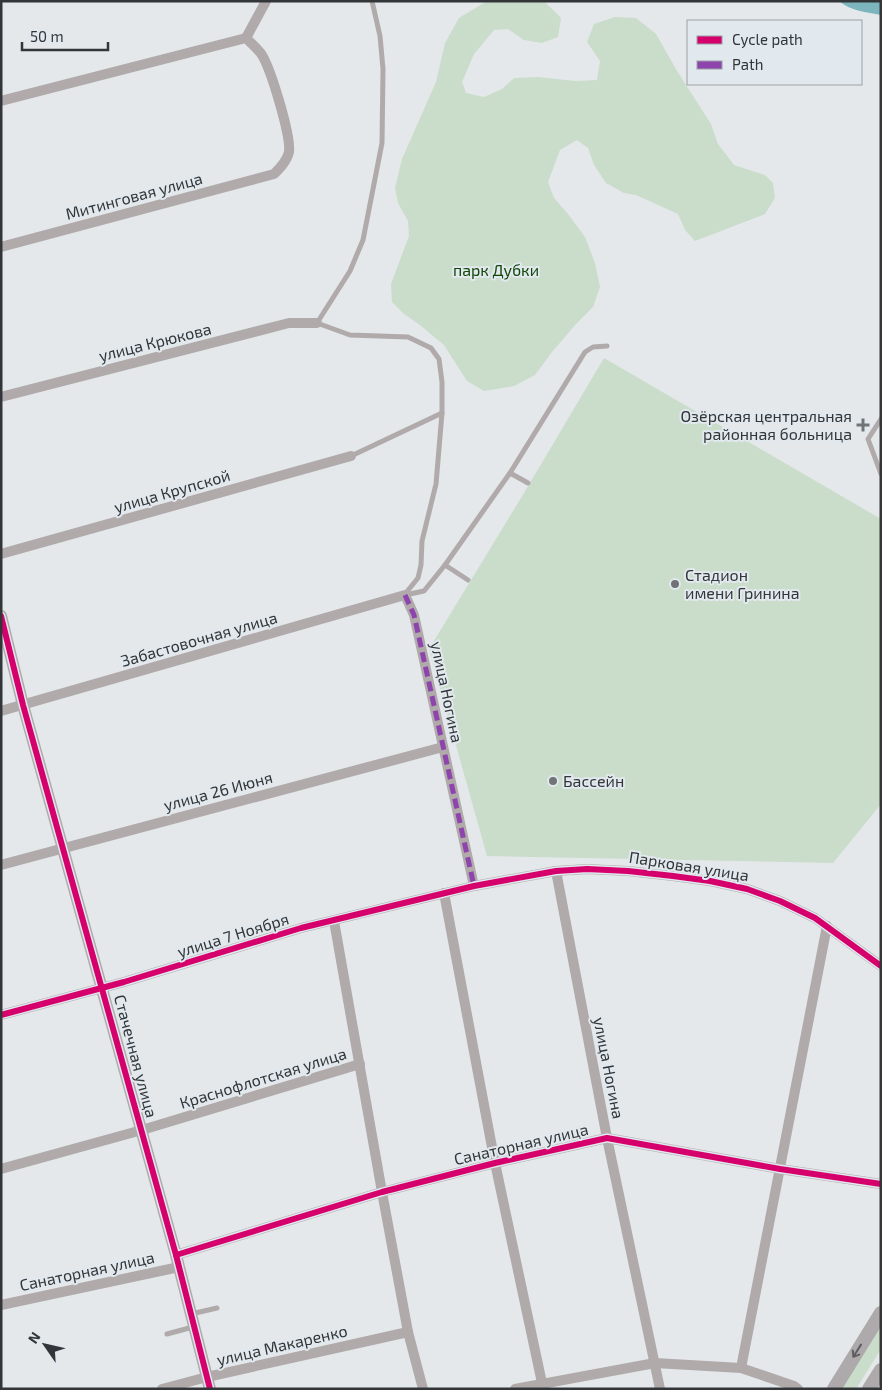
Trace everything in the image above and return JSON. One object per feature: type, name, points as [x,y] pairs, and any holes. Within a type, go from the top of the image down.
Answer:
[{"type":"main road","points":[[834,1389],[881,1313]]},
{"type":"main road","points":[[869,1389],[881,1370]]},
{"type":"street","points":[[1,101],[246,38],[266,1]]},
{"type":"street","name":"Митинговая улица","points":[[1,247],[274,174],[284,164],[289,153],[288,138],[271,74],[261,54],[246,38]]},
{"type":"street","name":"улица Крюкова","points":[[1,397],[289,323],[317,323]]},
{"type":"street","name":"улица Крупской","points":[[1,554],[351,456]]},
{"type":"street","name":"Забастовочная улица","points":[[1,711],[405,595]]},
{"type":"street","name":"улица Ногина","points":[[405,595],[414,614],[474,886]]},
{"type":"street","name":"Стачечная улица","points":[[1,616],[142,1130],[208,1383]]},
{"type":"street","name":"улица 26 Июня","points":[[1,865],[443,746]]},
{"type":"street","name":"Парковая улица","points":[[474,886],[556,871],[587,869],[628,871],[710,881],[747,889],[780,901],[827,926],[881,966]]},
{"type":"street","name":"улица Ногина","points":[[556,871],[607,1138],[660,1389]]},
{"type":"street","name":"улица 7 Ноября","points":[[1,1015],[102,988],[301,928],[474,886]]},
{"type":"street","points":[[444,893],[495,1163],[542,1383]]},
{"type":"street","points":[[334,921],[408,1332],[423,1389]]},
{"type":"street","points":[[741,1368],[827,926]]},
{"type":"street","name":"Краснофлотская улица","points":[[1,1169],[142,1130],[360,1064]]},
{"type":"street","name":"Санаторная улица","points":[[1,1305],[177,1261],[382,1192],[495,1163],[607,1138],[780,1169],[881,1184]]},
{"type":"street","name":"улица Макаренко","points":[[162,1389],[208,1383],[408,1332]]},
{"type":"street","points":[[515,1389],[655,1363],[741,1368],[798,1389]]},
{"type":"lane","points":[[372,1],[380,36],[383,69],[382,143],[363,240],[350,271],[317,323],[350,335],[408,337],[431,348],[439,359],[442,382],[442,413],[436,484],[422,541],[421,565],[418,578],[405,595]]},
{"type":"lane","points":[[405,595],[424,591],[446,565],[510,473],[585,352],[593,347],[607,346]]},
{"type":"lane","points":[[351,456],[442,413]]},
{"type":"lane","points":[[881,419],[868,439],[881,474]]},
{"type":"lane","points":[[510,473],[528,483]]},
{"type":"lane","points":[[446,565],[468,580]]},
{"type":"lane","points":[[191,1314],[217,1308]]},
{"type":"lane","points":[[167,1334],[194,1327]]},
{"type":"green space","name":"парк Дубки","points":[[487,1],[544,1],[561,18],[558,37],[542,43],[524,40],[508,29],[494,30],[474,54],[462,82],[466,93],[484,97],[502,89],[514,78],[538,77],[575,81],[597,80],[600,61],[587,42],[594,24],[615,17],[636,18],[656,34],[711,124],[718,144],[734,165],[765,175],[773,183],[775,198],[765,214],[695,241],[685,230],[678,214],[636,195],[624,193],[606,183],[594,165],[588,148],[577,140],[560,150],[548,182],[554,198],[585,237],[595,263],[600,287],[593,307],[552,352],[535,375],[514,386],[484,391],[467,381],[444,345],[404,314],[392,302],[391,284],[409,236],[408,221],[398,203],[395,188],[402,159],[436,82],[445,43],[459,18]]},
{"type":"green space","name":"Стадион имени Гринина","points":[[604,358],[881,519],[881,804],[833,863],[487,856],[429,649]]},
{"type":"green space","points":[[881,1326],[881,1349],[856,1389],[841,1389]]},
{"type":"water","points":[[839,1],[881,1],[881,15],[853,9]]},
{"type":"marked path","points":[[405,595],[414,615],[474,886]]},
{"type":"cycle path","points":[[1,616],[23,705],[176,1255],[210,1389]]},
{"type":"cycle path","points":[[1,1015],[124,982],[301,928],[474,886],[556,871],[587,869],[673,876],[747,889],[780,901],[815,918],[881,966]]},
{"type":"cycle path","points":[[176,1255],[382,1192],[495,1163],[607,1138],[780,1169],[881,1184]]},
{"type":"place","name":"Озёрская центральная районная больница","points":[[863,425]]},
{"type":"place","name":"Стадион имени Гринина","points":[[675,584]]},
{"type":"place","name":"Бассейн","points":[[553,781]]}]
